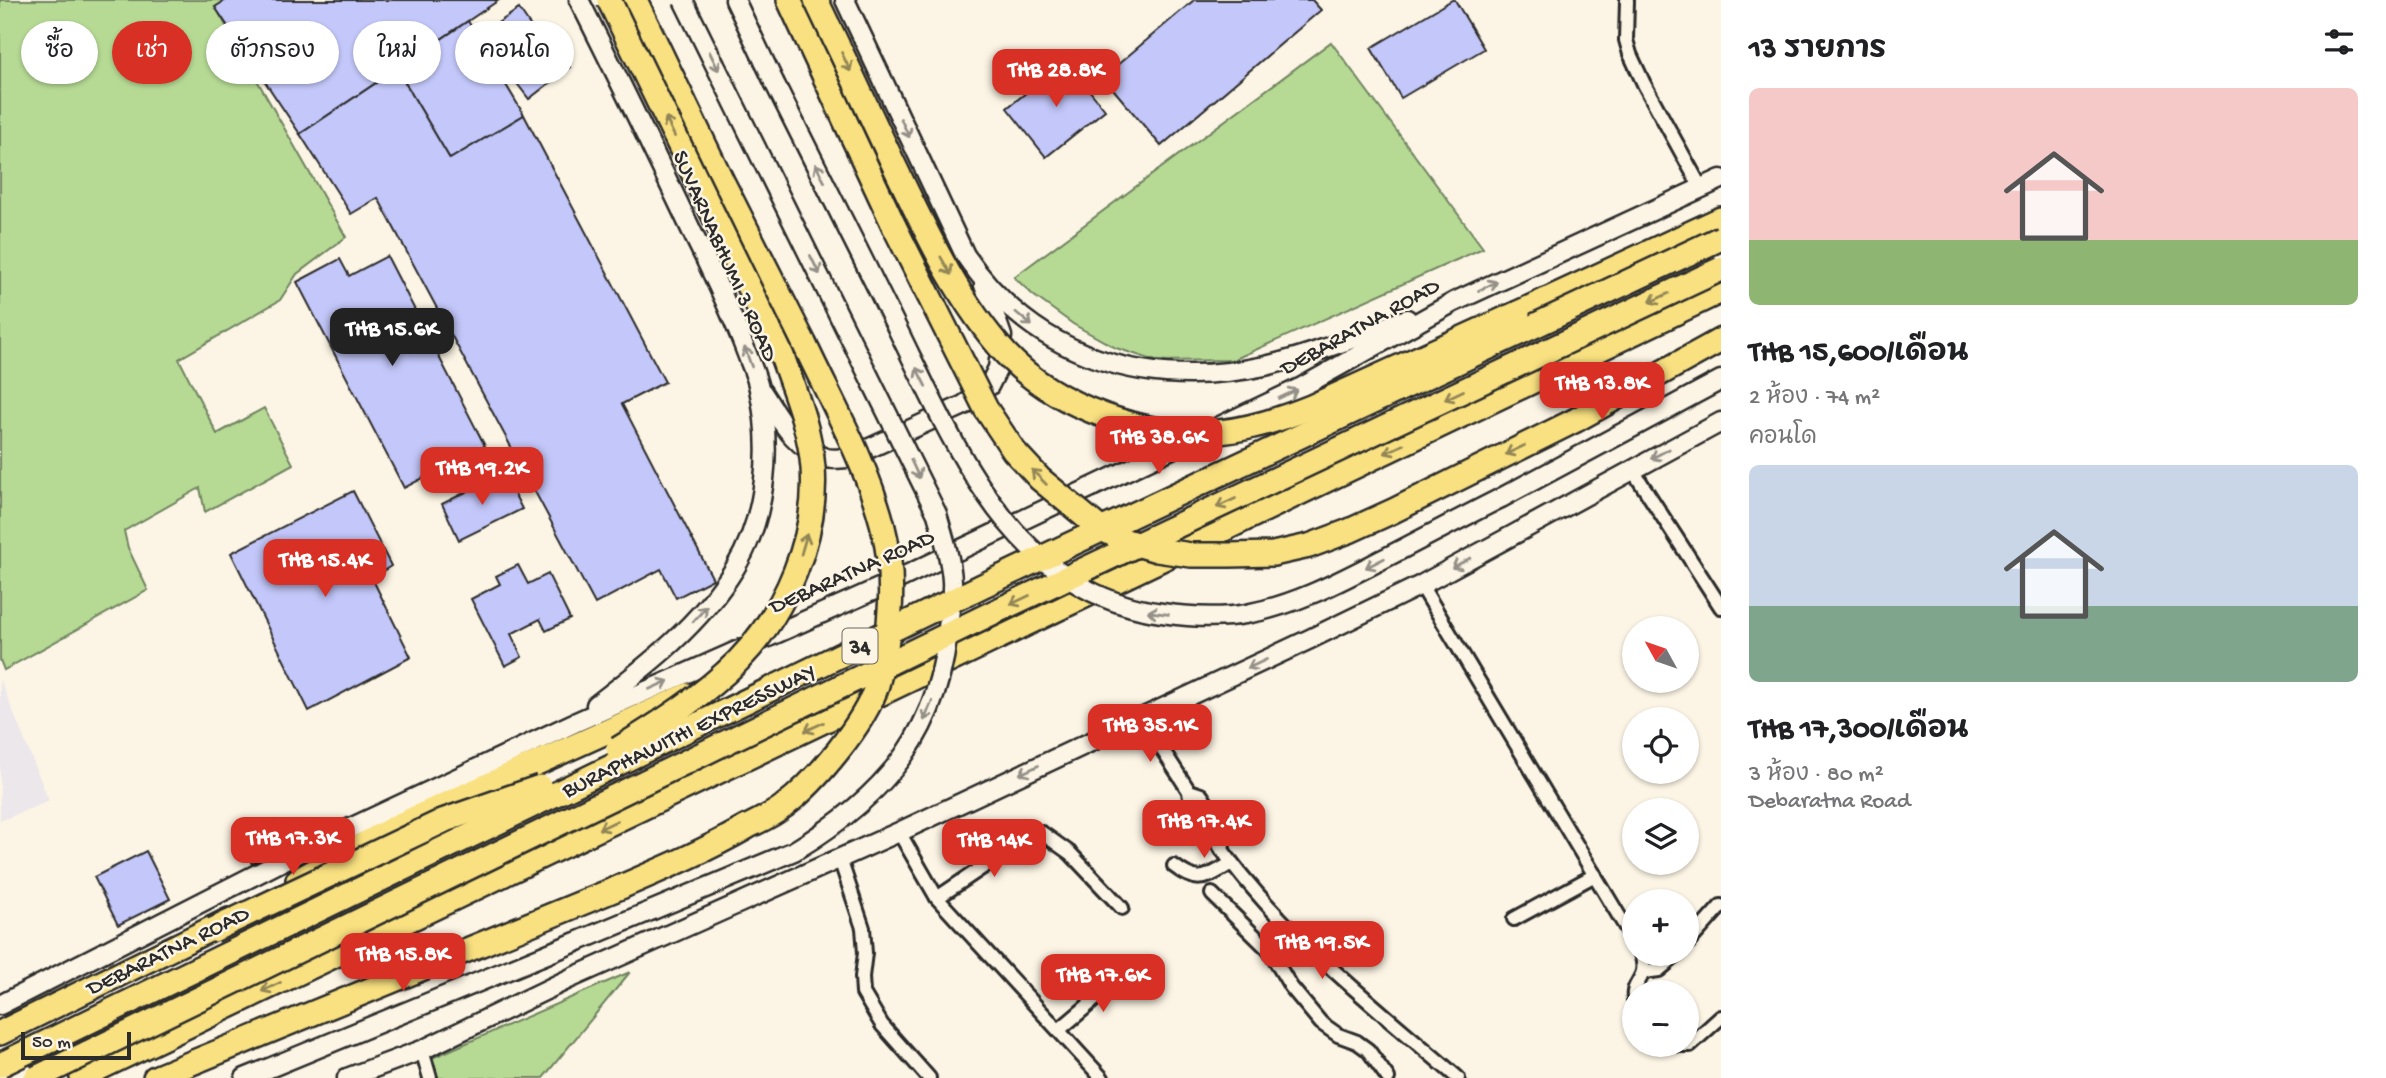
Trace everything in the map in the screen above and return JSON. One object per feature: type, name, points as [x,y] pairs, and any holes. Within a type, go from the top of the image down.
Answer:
[{"type":"highway","points":[[0,1033],[68,998],[445,820],[532,791],[593,764],[640,736],[721,678],[760,635],[779,605],[802,551],[813,500],[810,444],[803,415],[782,356],[609,0]]},
{"type":"highway","points":[[155,1078],[709,849],[783,807],[817,776],[852,732],[876,687],[891,607],[889,557],[883,524],[870,484],[804,343],[635,0]]},
{"type":"highway","points":[[789,0],[895,228],[986,409],[1014,451],[1040,479],[1098,527],[1126,541],[1157,551],[1191,555],[1273,554],[1309,546],[1360,526],[1576,420],[1721,340]]},
{"type":"highway","points":[[816,0],[923,225],[974,312],[1007,355],[1039,381],[1074,404],[1140,425],[1216,432],[1244,429],[1276,420],[1347,392],[1721,219]]},
{"type":"highway","name":"DEBARATNA ROAD","points":[[0,1058],[1721,236]]},
{"type":"highway","name":"BURAPHAWITHI EXPRESSWAY","points":[[0,1065],[982,586],[1721,236]]},
{"type":"highway","name":"BURAPHAWITHI EXPRESSWAY","points":[[36,1078],[988,615],[1721,269]]},
{"type":"highway","name":"34","points":[[81,1078],[1721,292]]},
{"type":"main road","name":"SUVARNABHUMI 3 ROAD","points":[[574,723],[651,662],[685,631],[736,567],[752,531],[764,475],[766,433],[759,387],[731,313],[579,0]]},
{"type":"main road","points":[[245,1078],[794,851],[854,811],[880,787],[905,757],[921,728],[947,654],[952,580],[937,514],[683,0]]},
{"type":"main road","points":[[735,0],[936,406],[993,508],[1021,540],[1063,575],[1110,600],[1149,611],[1196,618],[1243,615],[1284,606],[1321,591],[1721,380]]},
{"type":"main road","points":[[759,387],[787,430],[801,445],[828,459],[848,458],[964,405],[989,386],[998,368],[1002,336],[981,279],[965,255],[845,0]]},
{"type":"main road","name":"DEBARATNA ROAD","points":[[0,1005],[308,848],[574,723],[900,578],[1288,394],[1454,302],[1721,179]]},
{"type":"main road","points":[[981,279],[1037,330],[1058,344],[1113,364],[1165,374],[1213,374],[1266,366],[1314,352],[1454,302]]},
{"type":"main road","points":[[347,1078],[422,1050],[571,978],[899,832],[1421,585],[1721,422]]},
{"type":"street","points":[[1627,0],[1626,40],[1630,54],[1701,188]]},
{"type":"street","points":[[1632,469],[1721,607]]},
{"type":"street","points":[[1421,585],[1622,921]]},
{"type":"street","points":[[1142,718],[1189,791],[1189,803],[1232,863],[1284,923],[1458,1078]]},
{"type":"street","points":[[899,832],[937,898],[1102,1078]]},
{"type":"street","points":[[937,898],[1032,834],[1042,833],[1070,853],[1122,908]]},
{"type":"street","points":[[839,859],[863,928],[863,993],[882,1025],[929,1078]]},
{"type":"street","points":[[1174,866],[1196,879],[1204,878],[1232,863]]},
{"type":"street","points":[[1514,919],[1595,875]]},
{"type":"street","points":[[1212,894],[1269,950],[1291,987],[1316,1018],[1329,1030],[1368,1050],[1388,1078]]},
{"type":"street","points":[[1699,931],[1721,906]]},
{"type":"street","points":[[1639,980],[1645,966]]},
{"type":"street","points":[[1644,972],[1659,970],[1664,966]]},
{"type":"street","points":[[1059,1030],[1126,973]]},
{"type":"street","points":[[1699,1037],[1721,1017]]},
{"type":"street","points":[[422,1050],[430,1078]]},
{"type":"shaded area","points":[[0,679],[49,801],[0,821]]},
{"type":"green space","points":[[0,0],[226,0],[216,8],[223,21],[206,21],[206,84],[259,84],[346,237],[297,274],[280,300],[179,359],[217,434],[264,408],[293,464],[205,512],[200,488],[124,531],[128,548],[148,590],[4,670],[0,660]]},
{"type":"green space","points":[[1331,42],[1483,248],[1233,360],[1156,361],[1116,348],[1073,324],[1033,295],[1014,277]]},
{"type":"green space","points":[[630,972],[543,1078],[438,1078],[432,1058]]},
{"type":"building","points":[[226,0],[499,0],[468,21],[455,21],[455,30],[441,39],[441,21],[353,21],[353,84],[374,84],[300,134],[267,84],[339,84],[339,21],[224,21],[215,7]]},
{"type":"building","points":[[1194,0],[1312,0],[1321,10],[1161,146],[1103,77]]},
{"type":"building","points":[[1455,0],[1484,49],[1401,98],[1371,48]]},
{"type":"building","points":[[519,9],[527,21],[501,21]]},
{"type":"building","points":[[455,30],[455,84],[506,84],[524,115],[450,159],[406,84],[441,84],[441,39]]},
{"type":"building","points":[[1066,61],[1105,110],[1046,157],[1007,108]]},
{"type":"building","points":[[375,84],[406,84],[450,159],[524,115],[665,382],[622,404],[713,579],[676,598],[661,569],[595,604],[378,198],[351,214],[300,134]]},
{"type":"building","points":[[517,84],[548,84],[529,99]]},
{"type":"building","points":[[387,256],[485,446],[404,488],[297,282],[340,259],[349,276]]},
{"type":"building","points":[[504,473],[522,509],[459,540],[442,504]]},
{"type":"building","points":[[353,491],[391,566],[372,578],[411,657],[309,711],[231,553]]},
{"type":"building","points":[[518,565],[528,584],[548,574],[570,619],[546,631],[540,619],[511,634],[522,657],[505,666],[471,599],[500,584],[496,576]]},
{"type":"building","points":[[274,821],[287,845],[252,864],[240,839]]},
{"type":"building","points":[[146,851],[170,899],[118,925],[94,877]]}]
